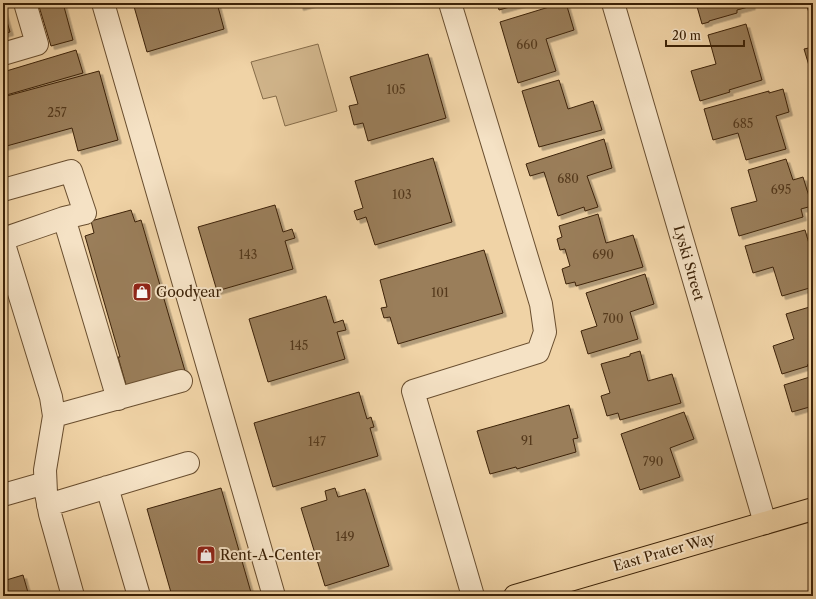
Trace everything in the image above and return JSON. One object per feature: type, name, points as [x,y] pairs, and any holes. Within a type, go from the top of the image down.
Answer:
[{"type":"main road","name":"East Prater Way","points":[[515,596],[813,509]]},
{"type":"street","points":[[3,54],[36,44],[24,3]]},
{"type":"street","points":[[103,3],[274,596]]},
{"type":"street","points":[[450,3],[541,304],[545,332],[538,352],[413,391],[473,596]]},
{"type":"street","name":"Lyski Street","points":[[613,3],[765,523]]},
{"type":"street","points":[[3,190],[71,171],[85,213],[64,218],[3,240],[10,289],[47,383],[54,416],[49,443],[45,483],[48,505],[73,596]]},
{"type":"street","points":[[64,218],[118,398]]},
{"type":"street","points":[[54,416],[181,381]]},
{"type":"street","points":[[48,505],[188,463]]},
{"type":"street","points":[[3,495],[45,483]]},
{"type":"street","points":[[107,488],[139,596]]},
{"type":"shaded area","points":[[318,44],[337,111],[285,126],[276,96],[263,99],[251,62]]},
{"type":"building","points":[[38,3],[63,3],[73,40],[51,46]]},
{"type":"building","points":[[133,3],[217,3],[224,29],[147,52]]},
{"type":"building","points":[[299,3],[314,3],[300,7]]},
{"type":"building","points":[[497,3],[524,3],[499,10]]},
{"type":"building","points":[[566,3],[574,30],[546,39],[556,71],[518,83],[500,22]]},
{"type":"building","points":[[696,3],[751,3],[752,6],[737,10],[737,13],[702,24]]},
{"type":"building","points":[[813,4],[813,27],[807,6]]},
{"type":"building","points":[[3,8],[10,32],[3,34]]},
{"type":"building","points":[[746,24],[762,80],[700,101],[691,71],[716,64],[708,35]]},
{"type":"building","points":[[813,47],[813,68],[810,69],[804,49]]},
{"type":"building","points":[[76,50],[83,73],[3,96],[3,72]]},
{"type":"building","points":[[428,54],[446,118],[368,141],[363,123],[354,125],[349,106],[358,104],[350,77]]},
{"type":"building","points":[[99,71],[118,140],[78,151],[72,128],[3,147],[3,97]]},
{"type":"building","points":[[559,80],[568,109],[593,101],[602,130],[539,147],[522,91]]},
{"type":"building","points":[[783,89],[789,112],[776,116],[786,149],[746,160],[738,133],[713,140],[704,109],[769,91],[769,93]]},
{"type":"building","points":[[604,139],[612,168],[587,176],[598,207],[585,211],[584,207],[558,216],[544,172],[530,176],[526,164]]},
{"type":"building","points":[[433,158],[452,222],[375,245],[366,217],[357,220],[354,211],[363,208],[355,181]]},
{"type":"building","points":[[786,159],[793,180],[803,177],[812,206],[801,209],[803,217],[739,236],[731,208],[757,201],[748,170]]},
{"type":"building","points":[[275,205],[283,232],[292,229],[295,238],[285,241],[293,269],[217,291],[198,227]]},
{"type":"building","points":[[131,210],[135,222],[141,220],[185,371],[127,388],[118,357],[120,357],[85,236],[94,233],[91,221]]},
{"type":"building","points":[[598,214],[606,243],[633,235],[643,267],[576,286],[575,282],[566,284],[562,269],[570,266],[565,249],[560,250],[557,239],[562,237],[559,226]]},
{"type":"building","points":[[805,230],[813,257],[813,287],[782,296],[773,267],[753,273],[745,246]]},
{"type":"building","points":[[484,250],[503,313],[398,344],[390,317],[384,318],[381,308],[387,307],[380,280]]},
{"type":"building","points":[[645,274],[654,304],[630,312],[638,339],[588,354],[581,331],[597,326],[586,293]]},
{"type":"building","points":[[326,296],[334,323],[343,320],[346,330],[337,332],[345,359],[268,382],[249,319]]},
{"type":"building","points":[[813,306],[813,363],[782,374],[773,346],[794,339],[786,314]]},
{"type":"building","points":[[640,351],[648,381],[672,374],[681,403],[620,420],[618,413],[607,416],[601,396],[610,393],[601,364],[630,356],[630,354]]},
{"type":"building","points":[[813,376],[813,406],[792,412],[784,385]]},
{"type":"building","points":[[359,392],[367,419],[371,417],[374,427],[370,428],[378,456],[273,487],[254,423]]},
{"type":"building","points":[[569,405],[578,438],[573,439],[576,452],[517,469],[516,467],[490,474],[477,431]]},
{"type":"building","points":[[684,412],[694,439],[670,448],[680,477],[640,490],[621,434]]},
{"type":"building","points":[[221,488],[252,596],[172,596],[147,509]]},
{"type":"building","points":[[335,488],[338,497],[365,489],[389,566],[325,586],[301,508],[327,500],[325,491]]},
{"type":"building","points":[[23,575],[29,596],[3,596],[3,581]]},
{"type":"place","name":"Goodyear","points":[[142,292]]},
{"type":"place","name":"Rent-A-Center","points":[[206,555]]}]
